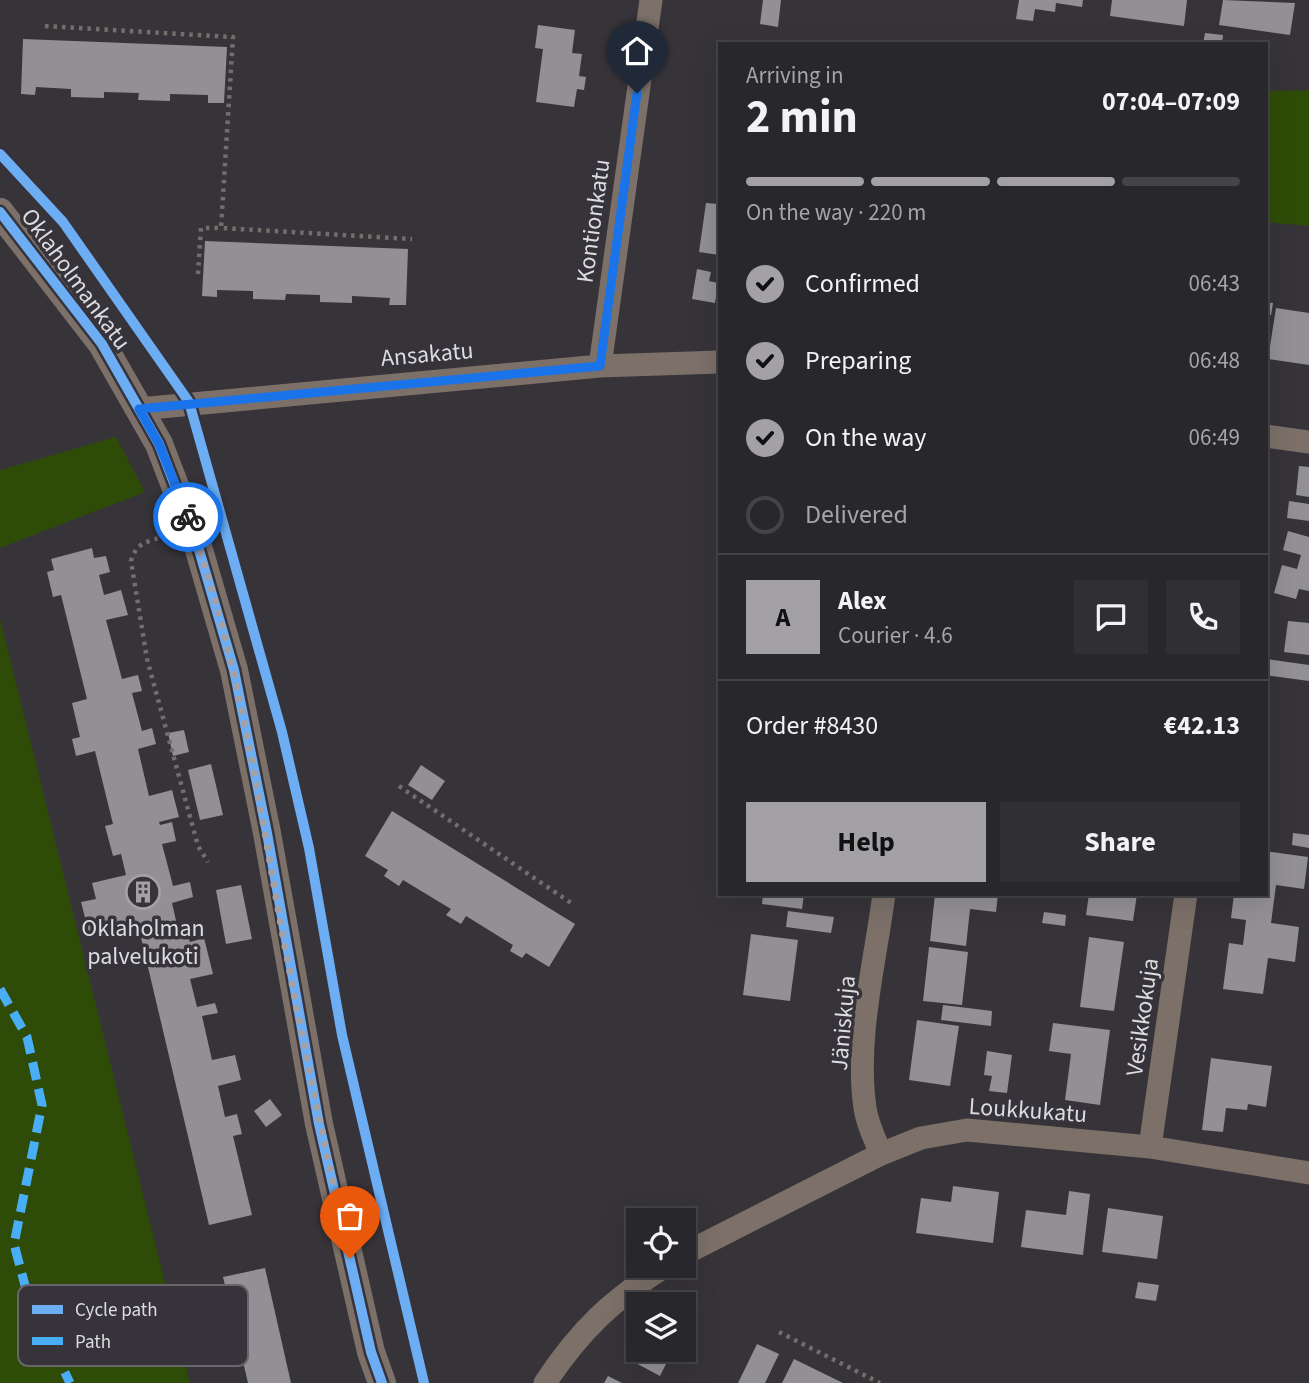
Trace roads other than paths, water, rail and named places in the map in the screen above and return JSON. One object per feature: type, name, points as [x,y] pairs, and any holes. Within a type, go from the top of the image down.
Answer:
[{"type":"street","name":"Kontionkatu","points":[[600,366],[650,0]]},
{"type":"street","name":"Oklaholmankatu","points":[[0,212],[91,329],[159,444],[192,528],[234,670],[267,833],[319,1124],[371,1352],[382,1383]]},
{"type":"street","name":"Ansakatu","points":[[139,409],[600,366],[718,362]]},
{"type":"street","points":[[1268,436],[1309,442]]},
{"type":"street","name":"Jäniskuja","points":[[881,1154],[870,1128],[863,1088],[864,1041],[884,896]]},
{"type":"street","name":"Vesikkokuja","points":[[1150,1147],[1186,896]]},
{"type":"street","name":"Loukkukatu","points":[[696,1248],[881,1154],[921,1138],[967,1130],[1150,1147],[1309,1173]]},
{"type":"street","points":[[545,1383],[586,1326],[646,1278]]},
{"type":"place","name":"Oklaholman palvelukoti","points":[[143,892]]}]
